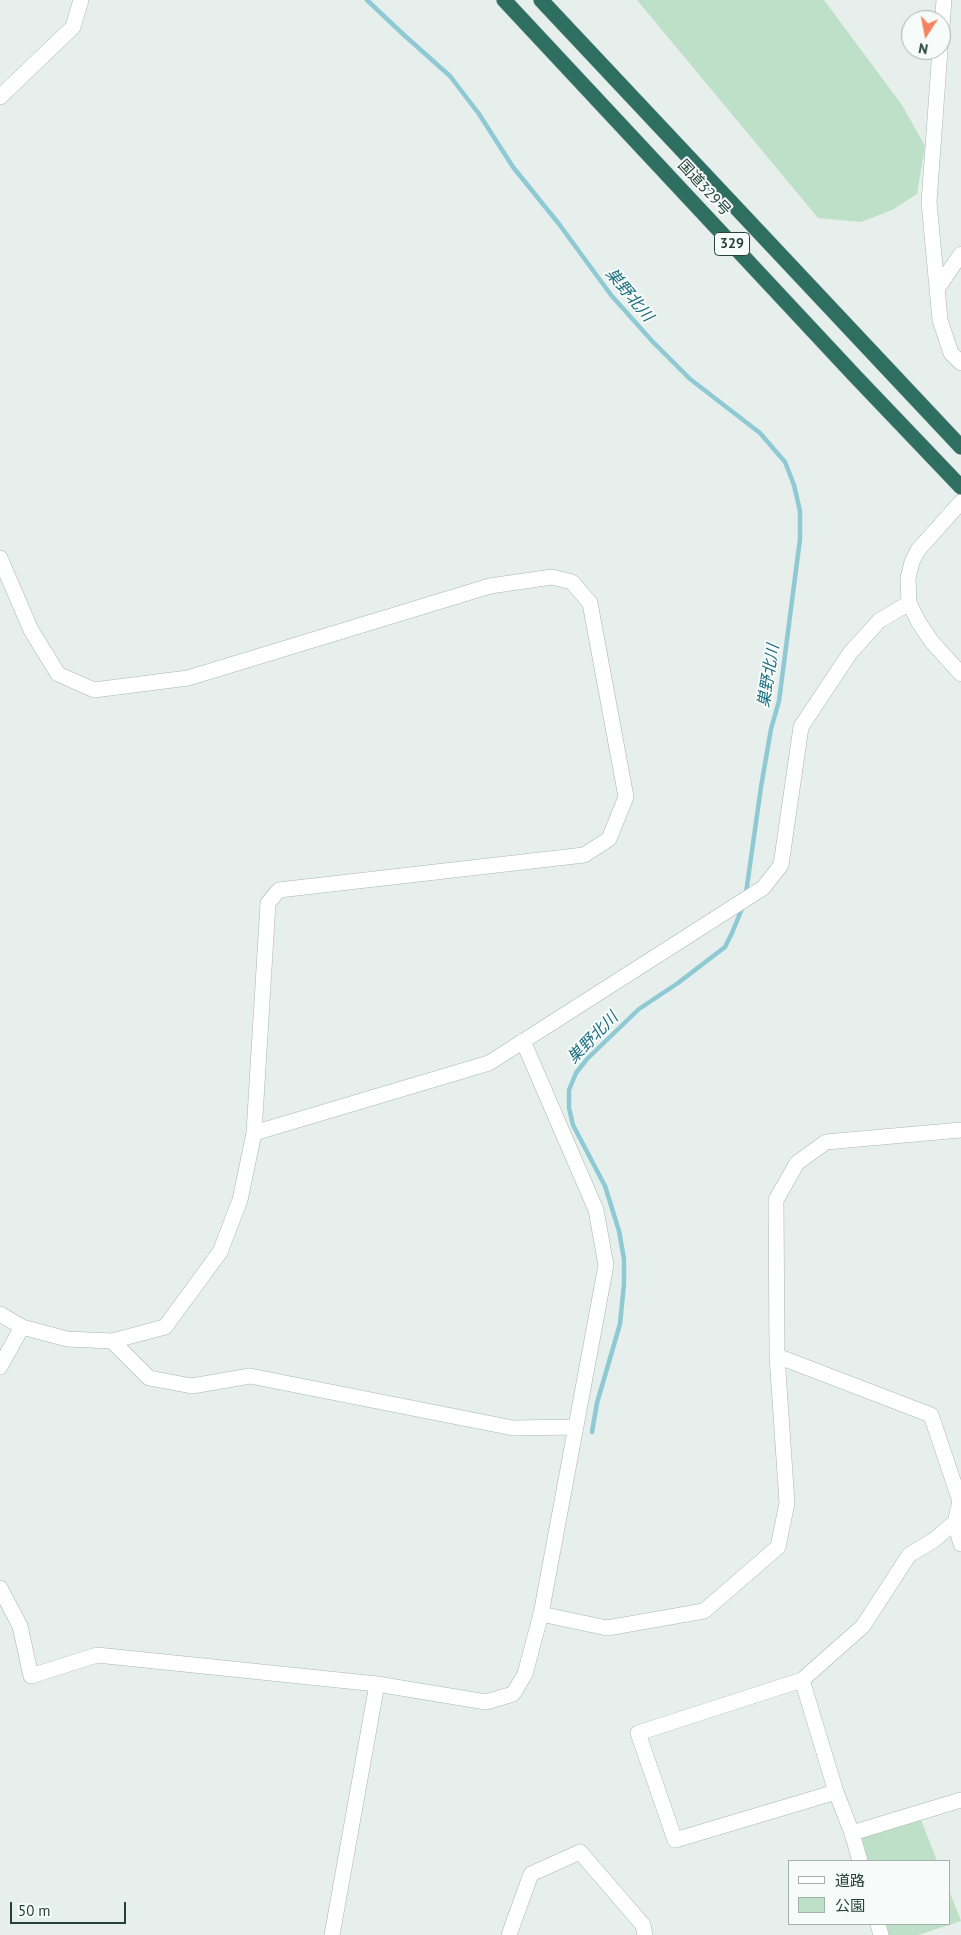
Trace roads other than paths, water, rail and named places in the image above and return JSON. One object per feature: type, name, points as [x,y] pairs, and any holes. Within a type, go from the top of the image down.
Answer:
[{"type":"highway","name":"国道329号","points":[[504,0],[961,487]]},
{"type":"highway","name":"国道329号","points":[[541,0],[961,447]]},
{"type":"street","points":[[0,97],[73,27],[81,0]]},
{"type":"street","points":[[939,60],[929,202],[940,320],[951,353],[961,363]]},
{"type":"street","points":[[937,289],[961,254]]},
{"type":"street","points":[[961,502],[918,550],[912,562],[908,578],[909,603],[918,623],[932,642],[961,674]]},
{"type":"street","points":[[0,558],[31,630],[58,674],[94,690],[188,678],[490,586],[552,577],[572,582],[590,603],[626,797],[609,839],[584,855],[279,890],[268,903],[254,1132],[240,1200],[220,1252],[165,1327],[112,1341],[67,1339],[22,1327],[0,1314]]},
{"type":"street","points":[[254,1132],[489,1063],[763,888],[780,864],[801,727],[850,653],[879,621],[909,603]]},
{"type":"street","points":[[0,1588],[20,1626],[31,1676],[97,1656],[377,1684],[486,1702],[513,1694],[525,1674],[542,1614],[606,1265],[596,1210],[522,1041]]},
{"type":"street","points":[[542,1614],[607,1628],[704,1611],[778,1547],[787,1503],[777,1356],[776,1200],[797,1163],[826,1142],[961,1130]]},
{"type":"street","points":[[0,1367],[22,1327]]},
{"type":"street","points":[[112,1341],[149,1378],[192,1386],[250,1376],[513,1428],[576,1426]]},
{"type":"street","points":[[777,1356],[931,1415],[960,1501],[958,1520],[961,1544]]},
{"type":"street","points":[[836,1792],[675,1840],[638,1733],[802,1680],[863,1626],[909,1555],[934,1540],[958,1520]]},
{"type":"street","points":[[802,1680],[836,1792],[852,1833],[860,1860]]},
{"type":"street","points":[[332,1935],[377,1684]]},
{"type":"street","points":[[852,1833],[961,1800]]},
{"type":"street","points":[[510,1935],[531,1874],[580,1852],[643,1926],[645,1935]]},
{"type":"waterway","name":"巣野北川","points":[[367,0],[450,76],[479,114],[513,167],[559,224],[611,295],[653,342],[690,379],[760,433],[785,462],[794,485],[800,511],[800,539],[779,701],[771,729],[761,787],[746,893]]},
{"type":"waterway","name":"巣野北川","points":[[592,1432],[597,1403],[620,1324],[624,1284],[624,1259],[619,1231],[605,1186],[573,1125],[569,1108],[569,1090],[576,1073],[587,1059],[639,1009],[678,983],[725,947],[743,906]]}]
